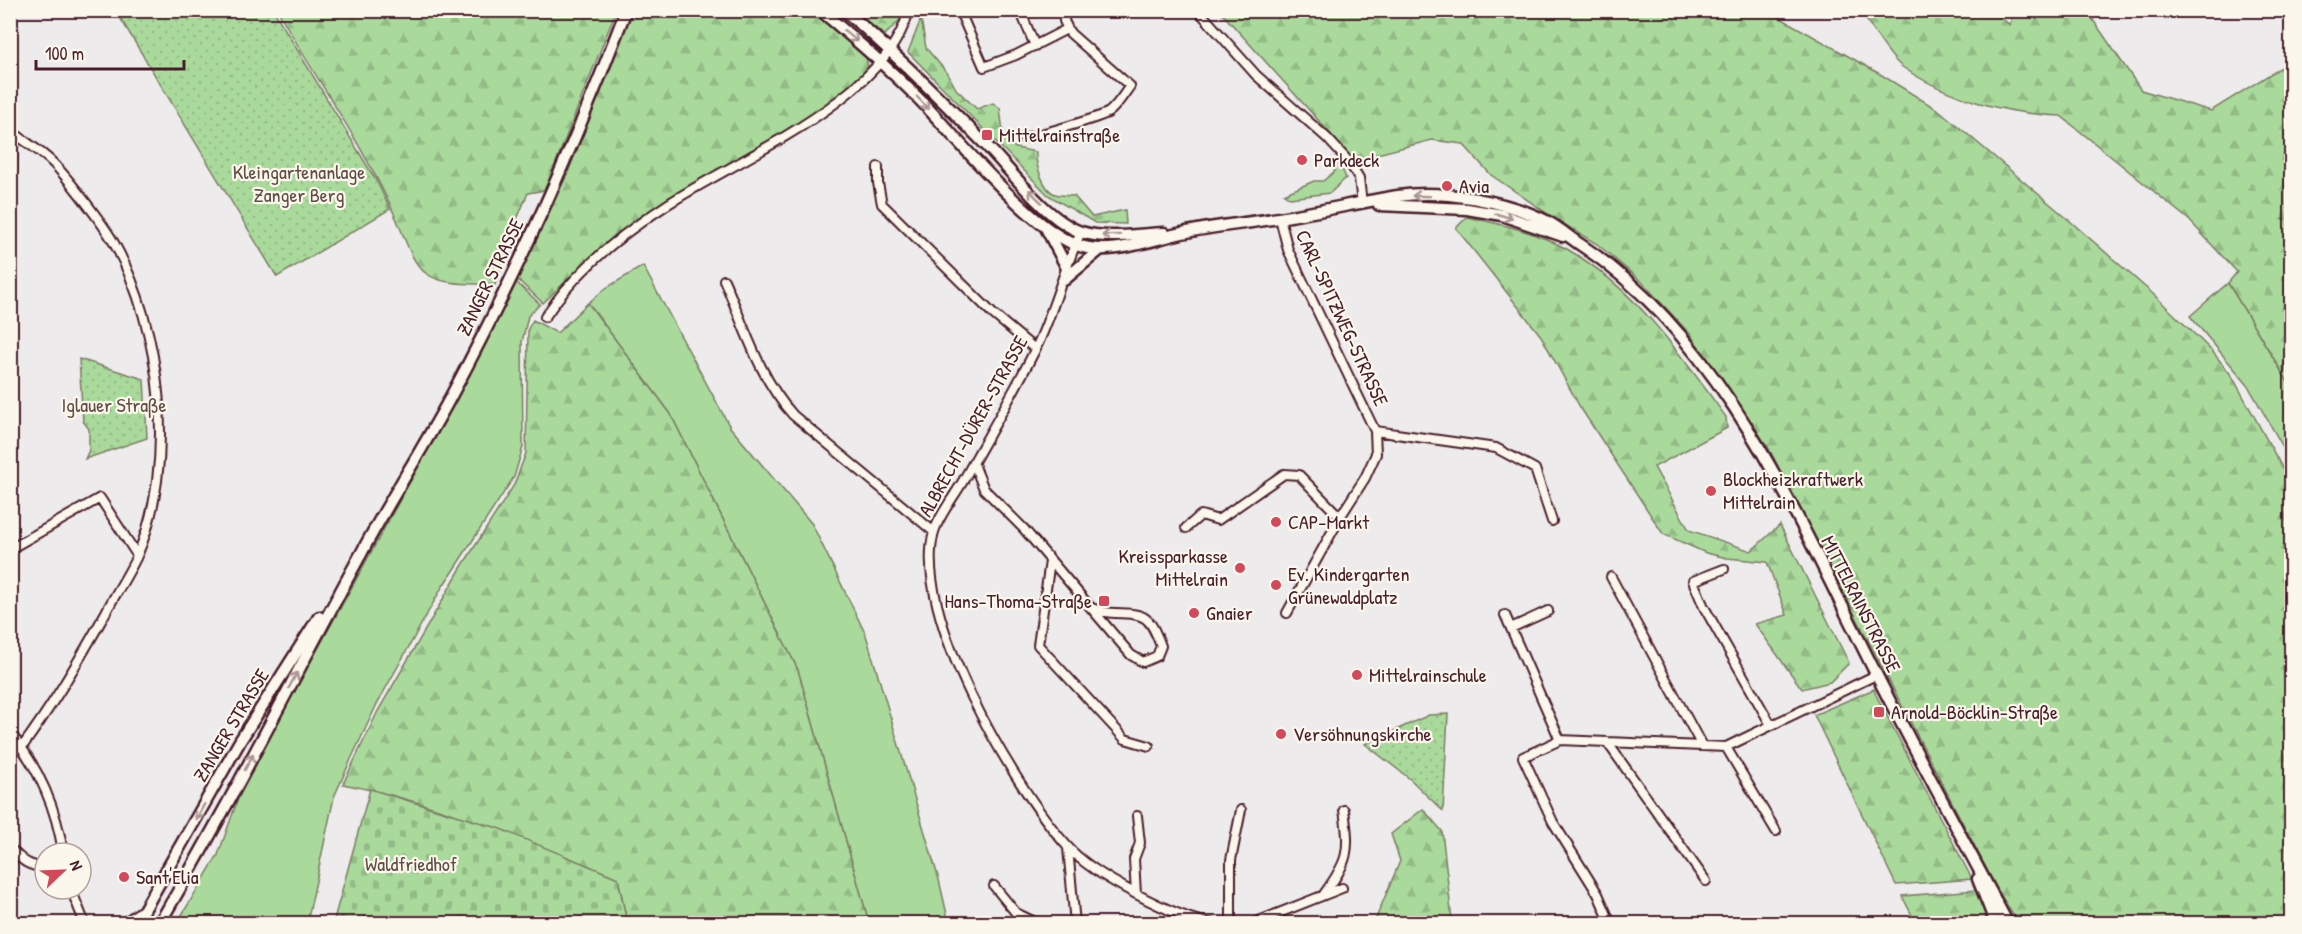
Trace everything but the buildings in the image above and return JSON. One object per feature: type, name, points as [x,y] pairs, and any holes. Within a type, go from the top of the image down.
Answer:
[{"type":"street","name":"ZANGER STRASSE","points":[[159,924],[199,855],[363,549],[448,401],[512,279],[579,131],[626,10]]},
{"type":"street","name":"MITTELRAINSTRASSE","points":[[820,10],[882,62],[1008,192],[1044,225],[1075,245],[1102,248],[1128,246],[1183,232]]},
{"type":"street","points":[[844,10],[891,50],[1046,207],[1081,232]]},
{"type":"street","points":[[545,317],[562,292],[577,276],[664,206],[825,110],[874,72],[891,50],[909,10]]},
{"type":"street","points":[[1020,10],[1035,46]]},
{"type":"street","points":[[1023,138],[1039,137],[1059,127],[1109,112],[1130,86],[1070,33],[1064,21],[1065,10]]},
{"type":"street","points":[[1198,10],[1256,75],[1327,138],[1349,162],[1359,178],[1362,204]]},
{"type":"street","points":[[961,14],[984,67],[1035,46],[1067,28]]},
{"type":"street","points":[[11,217],[12,131]]},
{"type":"street","points":[[12,131],[54,164],[114,242],[143,311],[156,379],[159,455],[153,500],[137,555],[54,704],[22,747]]},
{"type":"street","points":[[878,167],[882,204],[993,314],[1035,349]]},
{"type":"street","name":"MITTELRAINSTRASSE","points":[[1081,232],[1106,235],[1183,232],[1280,218],[1402,195],[1472,198],[1516,208],[1549,222],[1608,263],[1638,287],[1700,359],[1754,441],[1788,500],[1876,675],[2008,924]]},
{"type":"street","name":"CARL-SPITZWEG-STRASSE","points":[[1280,218],[1288,250],[1376,431],[1377,454],[1287,613]]},
{"type":"street","points":[[1044,225],[1067,268]]},
{"type":"street","name":"ALBRECHT-DÜRER-STRASSE","points":[[1081,232],[1035,349],[934,532],[932,581],[936,606],[969,693],[1002,755],[1068,848],[1136,894],[1200,922],[1214,924]]},
{"type":"street","points":[[1064,280],[1102,248]]},
{"type":"street","points":[[724,280],[766,377],[779,400],[793,415],[934,532]]},
{"type":"street","name":"CARL-SPITZWEG-STRASSE","points":[[1376,431],[1496,447],[1535,469],[1552,521]]},
{"type":"street","points":[[973,462],[984,489],[1002,505],[1050,561],[1091,608],[1138,661],[1149,661],[1157,656],[1161,646],[1146,617],[1138,613],[1113,614],[1091,608]]},
{"type":"street","points":[[1186,528],[1201,515],[1218,520],[1284,474],[1299,475],[1340,518]]},
{"type":"street","points":[[10,549],[100,498],[137,555]]},
{"type":"street","name":"ZANGER STRASSE","points":[[136,924],[240,741],[363,549]]},
{"type":"street","points":[[1050,561],[1038,645],[1125,739],[1149,746]]},
{"type":"street","points":[[1724,569],[1693,581],[1704,607],[1771,725]]},
{"type":"street","points":[[1611,578],[1702,746]]},
{"type":"street","points":[[1511,628],[1548,611]]},
{"type":"street","points":[[1505,615],[1560,740]]},
{"type":"street","points":[[1611,924],[1598,894],[1553,822],[1523,757],[1560,740],[1726,747],[1876,675]]},
{"type":"street","points":[[10,733],[22,747],[52,807],[60,841]]},
{"type":"street","points":[[1607,742],[1706,881]]},
{"type":"street","points":[[1726,747],[1776,831]]},
{"type":"street","points":[[1231,924],[1231,860],[1241,810]]},
{"type":"street","points":[[1323,895],[1343,867],[1348,842],[1344,810]]},
{"type":"street","points":[[1136,894],[1134,859],[1140,843],[1137,816]]},
{"type":"street","name":"MITTELRAINSTRASSE","points":[[1960,834],[1996,924]]},
{"type":"street","points":[[10,848],[23,862],[33,867]]},
{"type":"street","points":[[1068,848],[1075,924]]},
{"type":"street","points":[[994,886],[1016,913],[1039,924]]},
{"type":"street","points":[[1251,924],[1342,888]]},
{"type":"street","points":[[76,901],[85,924]]},
{"type":"street","points":[[122,924],[147,906]]},
{"type":"green space","name":"Kleingartenanlage Zanger Berg","points":[[116,11],[274,11],[377,182],[390,209],[277,277]]},
{"type":"green space","points":[[278,11],[616,11],[545,190],[528,193],[513,229],[495,285],[442,280],[434,278],[421,269],[355,139]]},
{"type":"green space","points":[[632,11],[810,11],[864,49],[868,66],[861,80],[824,110],[623,234],[583,265],[543,303],[517,279],[567,175]]},
{"type":"green space","points":[[853,11],[904,11],[902,18],[885,35]]},
{"type":"green space","points":[[1220,11],[1768,11],[1880,74],[1940,111],[2062,214],[2153,294],[2212,351],[2232,376],[2291,484],[2291,923],[2018,923],[1997,889],[1768,447],[1689,333],[1642,282],[1597,244],[1491,175],[1463,144],[1432,140],[1354,160]]},
{"type":"green space","points":[[1860,11],[1993,11],[2010,25],[2013,11],[2087,11],[2141,90],[2211,111],[2291,61],[2291,387],[2228,283],[2237,272],[2189,220],[2061,116],[2019,112],[1977,102],[1937,87],[1901,66]]},
{"type":"green space","points":[[921,19],[926,48],[948,74],[956,89],[977,109],[993,103],[1000,108],[1004,140],[1016,148],[1036,152],[1041,176],[1051,191],[1057,195],[1074,196],[1092,217],[1125,210],[1126,224],[1095,223],[1048,195],[908,52]]},
{"type":"green space","points":[[1333,160],[1340,164],[1346,178],[1330,193],[1290,198],[1284,194],[1314,181],[1323,181],[1335,171]]},
{"type":"green space","points":[[1467,217],[1531,233],[1567,249],[1592,265],[1614,283],[1655,324],[1692,370],[1726,417],[1727,428],[1654,467],[1689,530],[1751,551],[1780,525],[1849,663],[1830,682],[1802,689],[1755,624],[1787,615],[1767,562],[1727,558],[1706,553],[1663,534],[1580,407],[1541,336],[1456,228]]},
{"type":"green space","points":[[643,266],[730,427],[812,524],[866,635],[939,880],[949,923],[869,923],[798,670],[670,413],[588,303],[606,288]]},
{"type":"green space","points":[[516,282],[540,304],[528,316],[522,342],[523,447],[514,477],[441,589],[377,704],[352,757],[334,797],[307,923],[177,923],[218,855],[243,785],[484,347]]},
{"type":"green space","points":[[2228,283],[2291,387],[2291,461],[2247,384],[2190,316]]},
{"type":"green space","points":[[588,303],[670,413],[798,670],[869,923],[627,923],[618,878],[448,812],[343,784],[378,711],[461,568],[514,485],[526,453],[528,329],[533,320],[557,333]]},
{"type":"green space","name":"Iglauer Straße","points":[[79,359],[144,379],[147,438],[85,459],[89,450],[89,429],[83,421]]},
{"type":"green space","points":[[1874,689],[1972,879],[1896,885],[1814,715]]},
{"type":"green space","points":[[1448,714],[1443,811],[1410,779],[1365,744],[1429,715]]},
{"type":"green space","name":"Waldfriedhof","points":[[370,789],[498,828],[618,878],[627,923],[333,923]]},
{"type":"green space","points":[[1423,809],[1442,831],[1452,920],[1446,923],[1374,923],[1400,861],[1391,834]]},
{"type":"green space","points":[[1977,890],[1992,923],[1916,923],[1902,896]]},
{"type":"place","name":"Mittelrainstraße","points":[[987,135]]},
{"type":"place","name":"Parkdeck","points":[[1302,160]]},
{"type":"place","name":"Avia","points":[[1447,186]]},
{"type":"place","name":"Blockheizkraftwerk Mittelrain","points":[[1711,491]]},
{"type":"place","name":"CAP-Markt","points":[[1276,522]]},
{"type":"place","name":"Kreissparkasse Mittelrain","points":[[1240,568]]},
{"type":"place","name":"Ev. Kindergarten Grünewaldplatz","points":[[1276,585]]},
{"type":"place","name":"Hans-Thoma-Straße","points":[[1104,601]]},
{"type":"place","name":"Gnaier","points":[[1194,613]]},
{"type":"place","name":"Mittelrainschule","points":[[1357,675]]},
{"type":"place","name":"Arnold-Böcklin-Straße","points":[[1879,712]]},
{"type":"place","name":"Versöhnungskirche","points":[[1281,734]]},
{"type":"place","name":"Sant'Elia","points":[[124,877]]}]
